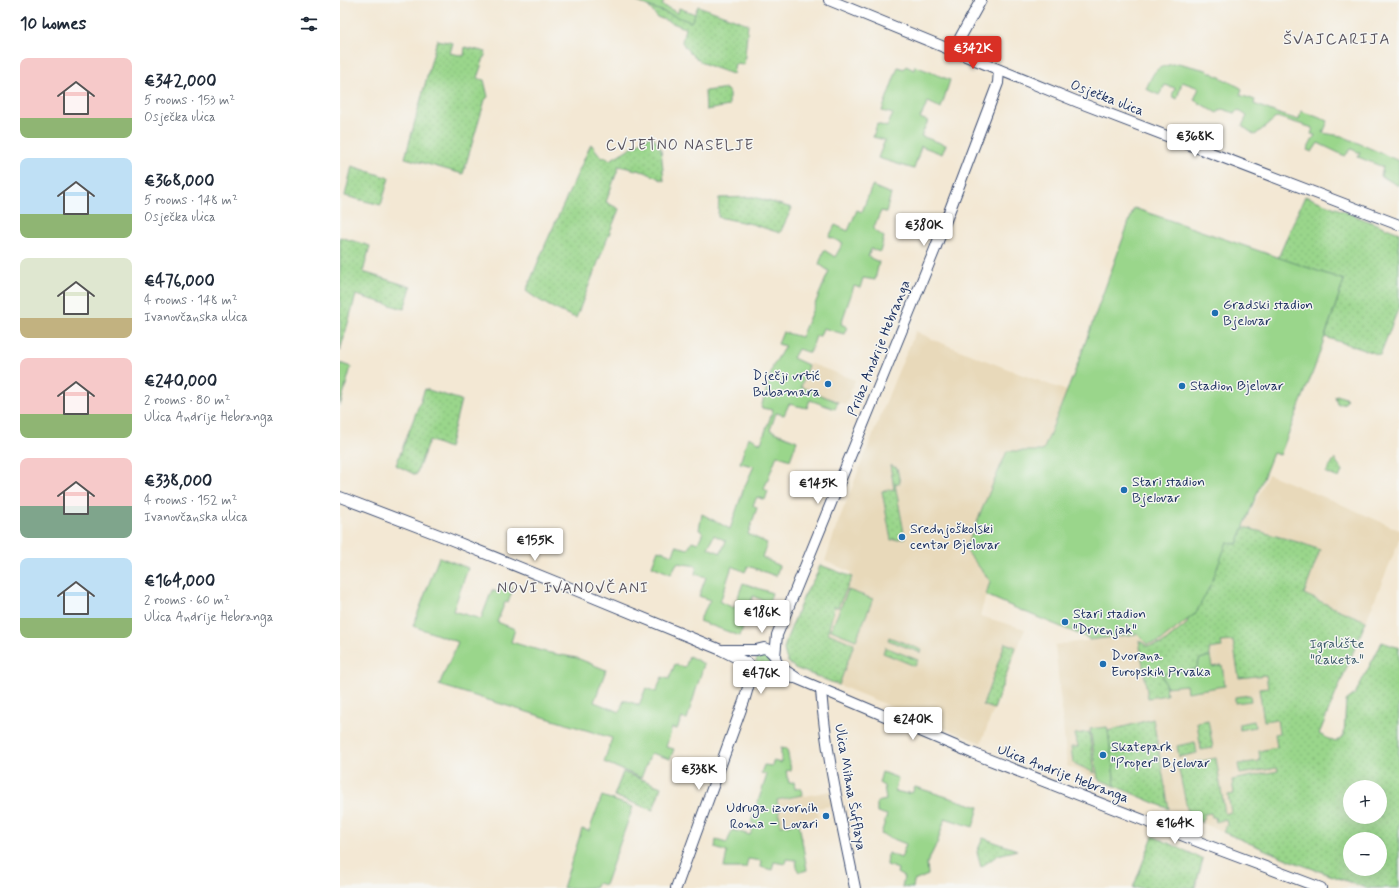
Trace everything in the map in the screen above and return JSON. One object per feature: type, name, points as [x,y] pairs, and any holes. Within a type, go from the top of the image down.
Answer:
[{"type":"street","name":"Osječka ulica","points":[[829,0],[1078,102],[1399,225]]},
{"type":"street","points":[[954,52],[981,0]]},
{"type":"street","name":"Prilaz Andrije Hebranga","points":[[776,659],[777,635],[935,249],[998,83],[999,70]]},
{"type":"street","name":"Ulica Andrije Hebranga","points":[[340,497],[454,541],[721,650],[750,667],[757,675],[798,679]]},
{"type":"street","name":"Prilaz Andrije Hebranga","points":[[758,649],[771,641],[777,635]]},
{"type":"street","points":[[676,888],[744,701],[751,678],[750,656],[758,649]]},
{"type":"street","name":"Ulica Andrije Hebranga","points":[[721,650],[769,650],[783,669],[798,679],[822,690],[972,753],[1321,888]]},
{"type":"street","points":[[744,701],[756,682],[774,670],[776,659]]},
{"type":"street","name":"Ulica Milana Šufflaya","points":[[822,690],[823,714],[835,790],[855,888]]},
{"type":"shaded area","name":"Srednjoškolski centar Bjelovar","points":[[916,331],[934,340],[1067,391],[1043,451],[965,548],[990,581],[980,616],[1025,629],[981,743],[818,677],[819,667],[834,607],[851,572],[825,561],[837,525],[895,379]]},
{"type":"shaded area","name":"Dječji vrtić Bubamara","points":[[809,363],[855,380],[846,405],[800,387]]},
{"type":"shaded area","points":[[1268,474],[1399,530],[1399,541],[1317,740],[1294,862],[1067,766],[1055,645],[1138,634],[1159,642],[1196,613],[1227,542],[1237,544]]},
{"type":"shaded area","points":[[835,790],[838,805],[817,808],[819,817],[800,820],[800,823],[781,826],[777,800]]},
{"type":"green space","points":[[632,0],[662,0],[664,1],[662,5],[678,13],[679,8],[695,14],[691,22]]},
{"type":"green space","points":[[648,6],[691,22],[698,6],[748,24],[744,65],[735,64],[733,74],[698,60],[682,42],[685,28],[657,17]]},
{"type":"green space","points":[[437,40],[453,43],[450,53],[464,56],[465,47],[486,52],[477,78],[484,80],[488,97],[485,100],[463,174],[405,158]]},
{"type":"green space","points":[[1178,63],[1206,70],[1241,88],[1240,95],[1255,100],[1254,104],[1279,114],[1299,120],[1301,111],[1328,121],[1323,133],[1342,136],[1399,161],[1399,186],[1381,176],[1383,167],[1358,157],[1360,153],[1351,149],[1345,156],[1318,143],[1312,152],[1307,150],[1315,135],[1311,134],[1313,128],[1277,117],[1255,135],[1242,126],[1247,116],[1238,110],[1235,113],[1222,109],[1217,113],[1194,100],[1199,88],[1182,82],[1177,99],[1172,96],[1175,88],[1165,85],[1159,95],[1146,89],[1154,72],[1165,66]]},
{"type":"green space","points":[[906,66],[914,70],[915,66],[950,80],[941,108],[928,102],[920,118],[928,121],[921,136],[946,145],[942,154],[921,146],[914,169],[878,158],[885,140],[873,137],[877,124],[887,127],[893,114],[882,111],[898,67],[904,69]]},
{"type":"green space","points":[[726,89],[729,92],[729,106],[706,110],[705,91]]},
{"type":"green space","points":[[652,135],[661,149],[664,181],[645,172],[619,166],[606,202],[619,209],[576,318],[550,306],[526,291],[591,144],[602,158],[604,157],[610,160]]},
{"type":"green space","points":[[352,166],[389,178],[381,205],[345,196]]},
{"type":"green space","points":[[872,186],[891,194],[886,212],[881,211],[873,229],[884,237],[880,252],[871,249],[868,257],[879,262],[875,280],[863,278],[860,288],[854,286],[841,324],[847,327],[844,334],[823,328],[820,336],[816,336],[810,353],[798,349],[793,358],[808,365],[801,387],[838,402],[835,409],[810,400],[807,408],[789,404],[784,415],[776,413],[770,430],[797,441],[790,460],[777,455],[764,489],[768,491],[765,500],[757,497],[753,505],[757,508],[748,534],[767,543],[762,557],[779,566],[776,576],[748,566],[745,572],[732,566],[720,602],[734,608],[743,583],[772,593],[769,603],[753,596],[740,636],[699,621],[710,600],[699,596],[706,577],[695,574],[697,566],[677,563],[671,574],[652,566],[658,550],[673,555],[676,546],[688,549],[692,541],[698,543],[703,532],[699,530],[702,514],[730,529],[744,488],[754,466],[740,463],[748,437],[761,443],[773,410],[761,408],[773,366],[785,346],[778,344],[783,332],[801,337],[829,271],[819,264],[824,250],[835,257],[843,243],[829,237],[835,225],[848,231],[857,210],[862,212]],"holes":[[[714,535],[726,541],[721,553],[708,548]]]},
{"type":"green space","points":[[1305,196],[1399,233],[1399,307],[1380,355],[1325,337],[1344,280],[1278,258]]},
{"type":"green space","points":[[754,197],[792,208],[780,233],[752,224],[718,217],[719,198]]},
{"type":"green space","points":[[1134,208],[1344,280],[1314,369],[1280,455],[1273,453],[1237,544],[1227,542],[1211,584],[1196,613],[1159,642],[1147,644],[1137,634],[1089,640],[1088,638],[986,595],[990,581],[965,549],[1007,451],[1043,451],[1075,371]]},
{"type":"green space","points":[[340,237],[370,246],[363,272],[411,287],[404,309],[356,295],[340,351]]},
{"type":"green space","points":[[340,363],[351,367],[340,406]]},
{"type":"green space","points":[[425,389],[461,400],[449,448],[429,440],[416,475],[396,465]]},
{"type":"green space","points":[[1337,395],[1347,400],[1345,403],[1337,403],[1335,396]]},
{"type":"green space","points":[[1335,459],[1342,471],[1339,478],[1326,473]]},
{"type":"green space","points":[[890,465],[897,468],[900,483],[895,484],[905,538],[891,540],[882,491],[894,489]]},
{"type":"green space","name":"Igralište \"Raketa\"","points":[[1244,527],[1320,550],[1304,594],[1366,621],[1319,734],[1335,742],[1344,736],[1346,701],[1355,694],[1382,642],[1399,648],[1399,888],[1366,888],[1294,862],[1223,832],[1227,825],[1226,819],[1216,822],[1215,817],[1212,817],[1211,813],[1204,814],[1204,818],[1201,819],[1202,823],[1189,817],[1178,766],[1216,758],[1225,814],[1231,812],[1228,795],[1234,794],[1232,780],[1278,771],[1277,768],[1240,774],[1238,764],[1260,761],[1259,751],[1277,747],[1275,734],[1279,733],[1277,719],[1264,721],[1259,689],[1268,688],[1266,675],[1239,678],[1233,641],[1221,642],[1222,647],[1209,649],[1210,656],[1200,659],[1196,669],[1163,674],[1167,695],[1148,698],[1139,640],[1147,646],[1162,644],[1188,623],[1187,620],[1196,613],[1227,542],[1237,544]]},
{"type":"green space","points":[[439,557],[468,568],[453,611],[481,619],[492,590],[499,593],[502,584],[513,588],[508,603],[505,602],[497,622],[515,629],[511,642],[545,652],[577,658],[606,670],[594,702],[620,712],[624,700],[639,705],[646,688],[656,692],[662,677],[669,679],[675,664],[685,668],[689,656],[704,664],[687,719],[682,718],[677,729],[672,728],[666,747],[674,749],[670,759],[651,753],[641,778],[604,762],[612,738],[439,685],[458,642],[413,626]]},
{"type":"green space","points":[[820,565],[852,577],[838,607],[834,607],[828,633],[854,644],[839,685],[795,668],[788,662],[784,649],[804,596],[818,572]]},
{"type":"green space","points":[[848,590],[873,599],[856,640],[831,630]]},
{"type":"green space","points":[[889,637],[922,650],[921,653],[888,640]]},
{"type":"green space","points":[[1005,643],[1016,647],[994,709],[983,705]]},
{"type":"green space","points":[[885,647],[918,660],[915,666],[883,653]]},
{"type":"green space","points":[[763,655],[768,657],[770,662],[768,667],[763,669],[758,667],[756,662],[758,657]]},
{"type":"green space","points":[[1210,656],[1212,667],[1222,665],[1225,686],[1187,692],[1186,685],[1166,687],[1162,674],[1196,669],[1200,659]]},
{"type":"green space","points":[[1250,695],[1251,701],[1235,703],[1235,697]]},
{"type":"green space","points":[[1153,719],[1169,809],[1115,786],[1108,731]]},
{"type":"green space","points":[[1208,720],[1213,748],[1201,750],[1197,722]]},
{"type":"green space","points":[[1254,721],[1255,727],[1240,730],[1239,724]]},
{"type":"green space","name":"Skatepark \"Proper\" Bjelovar","points":[[1107,727],[1115,786],[1098,779],[1090,729]]},
{"type":"green space","points":[[1089,732],[1095,773],[1073,763],[1071,747],[1078,747],[1075,734]]},
{"type":"green space","points":[[1195,742],[1197,753],[1179,757],[1177,746]]},
{"type":"green space","points":[[781,748],[787,749],[791,770],[786,771],[789,783],[794,782],[795,789],[801,788],[802,795],[777,800],[781,826],[799,823],[807,870],[800,872],[797,867],[796,860],[786,859],[785,864],[774,862],[772,870],[761,867],[762,861],[748,859],[746,868],[724,868],[727,852],[715,848],[716,840],[727,843],[732,830],[750,835],[755,824],[751,822],[766,778],[766,774],[761,773],[764,765],[772,766],[773,761],[781,763]]},
{"type":"green space","points":[[623,772],[661,787],[653,810],[614,796]]},
{"type":"green space","points":[[882,772],[898,778],[895,791],[908,794],[908,792],[912,793],[915,787],[979,807],[973,827],[945,818],[938,841],[927,863],[928,875],[914,881],[913,888],[902,887],[904,877],[897,873],[898,869],[887,865],[888,853],[901,858],[906,844],[881,834],[887,815],[877,812],[877,802],[886,800],[884,786],[879,783]]},
{"type":"green space","points":[[602,796],[633,807],[605,885],[598,883],[595,888],[563,888],[582,829],[589,831]]},
{"type":"green space","points":[[1153,836],[1203,859],[1195,888],[1133,888]]},
{"type":"green space","points":[[983,838],[1017,850],[998,855],[981,867],[977,852]]},
{"type":"place","name":"Gradski stadion Bjelovar","points":[[1215,313]]},
{"type":"place","name":"Dječji vrtić Bubamara","points":[[828,384]]},
{"type":"place","name":"Stadion Bjelovar","points":[[1182,386]]},
{"type":"place","name":"Stari stadion Bjelovar","points":[[1124,490]]},
{"type":"place","name":"Srednjoškolski centar Bjelovar","points":[[902,537]]},
{"type":"place","name":"Stari stadion \"Drvenjak\"","points":[[1065,622]]},
{"type":"place","name":"Dvorana Europskih Prvaka","points":[[1103,664]]},
{"type":"place","name":"Skatepark \"Proper\" Bjelovar","points":[[1103,755]]},
{"type":"place","name":"Udruga izvornih Roma – Lovari","points":[[826,816]]},
{"type":"district","name":"ŠVAJCARIJA","points":[[1337,39]]},
{"type":"district","name":"CVJETNO NASELJE","points":[[680,146]]},
{"type":"district","name":"NOVI IVANOVČANI","points":[[573,589]]}]
